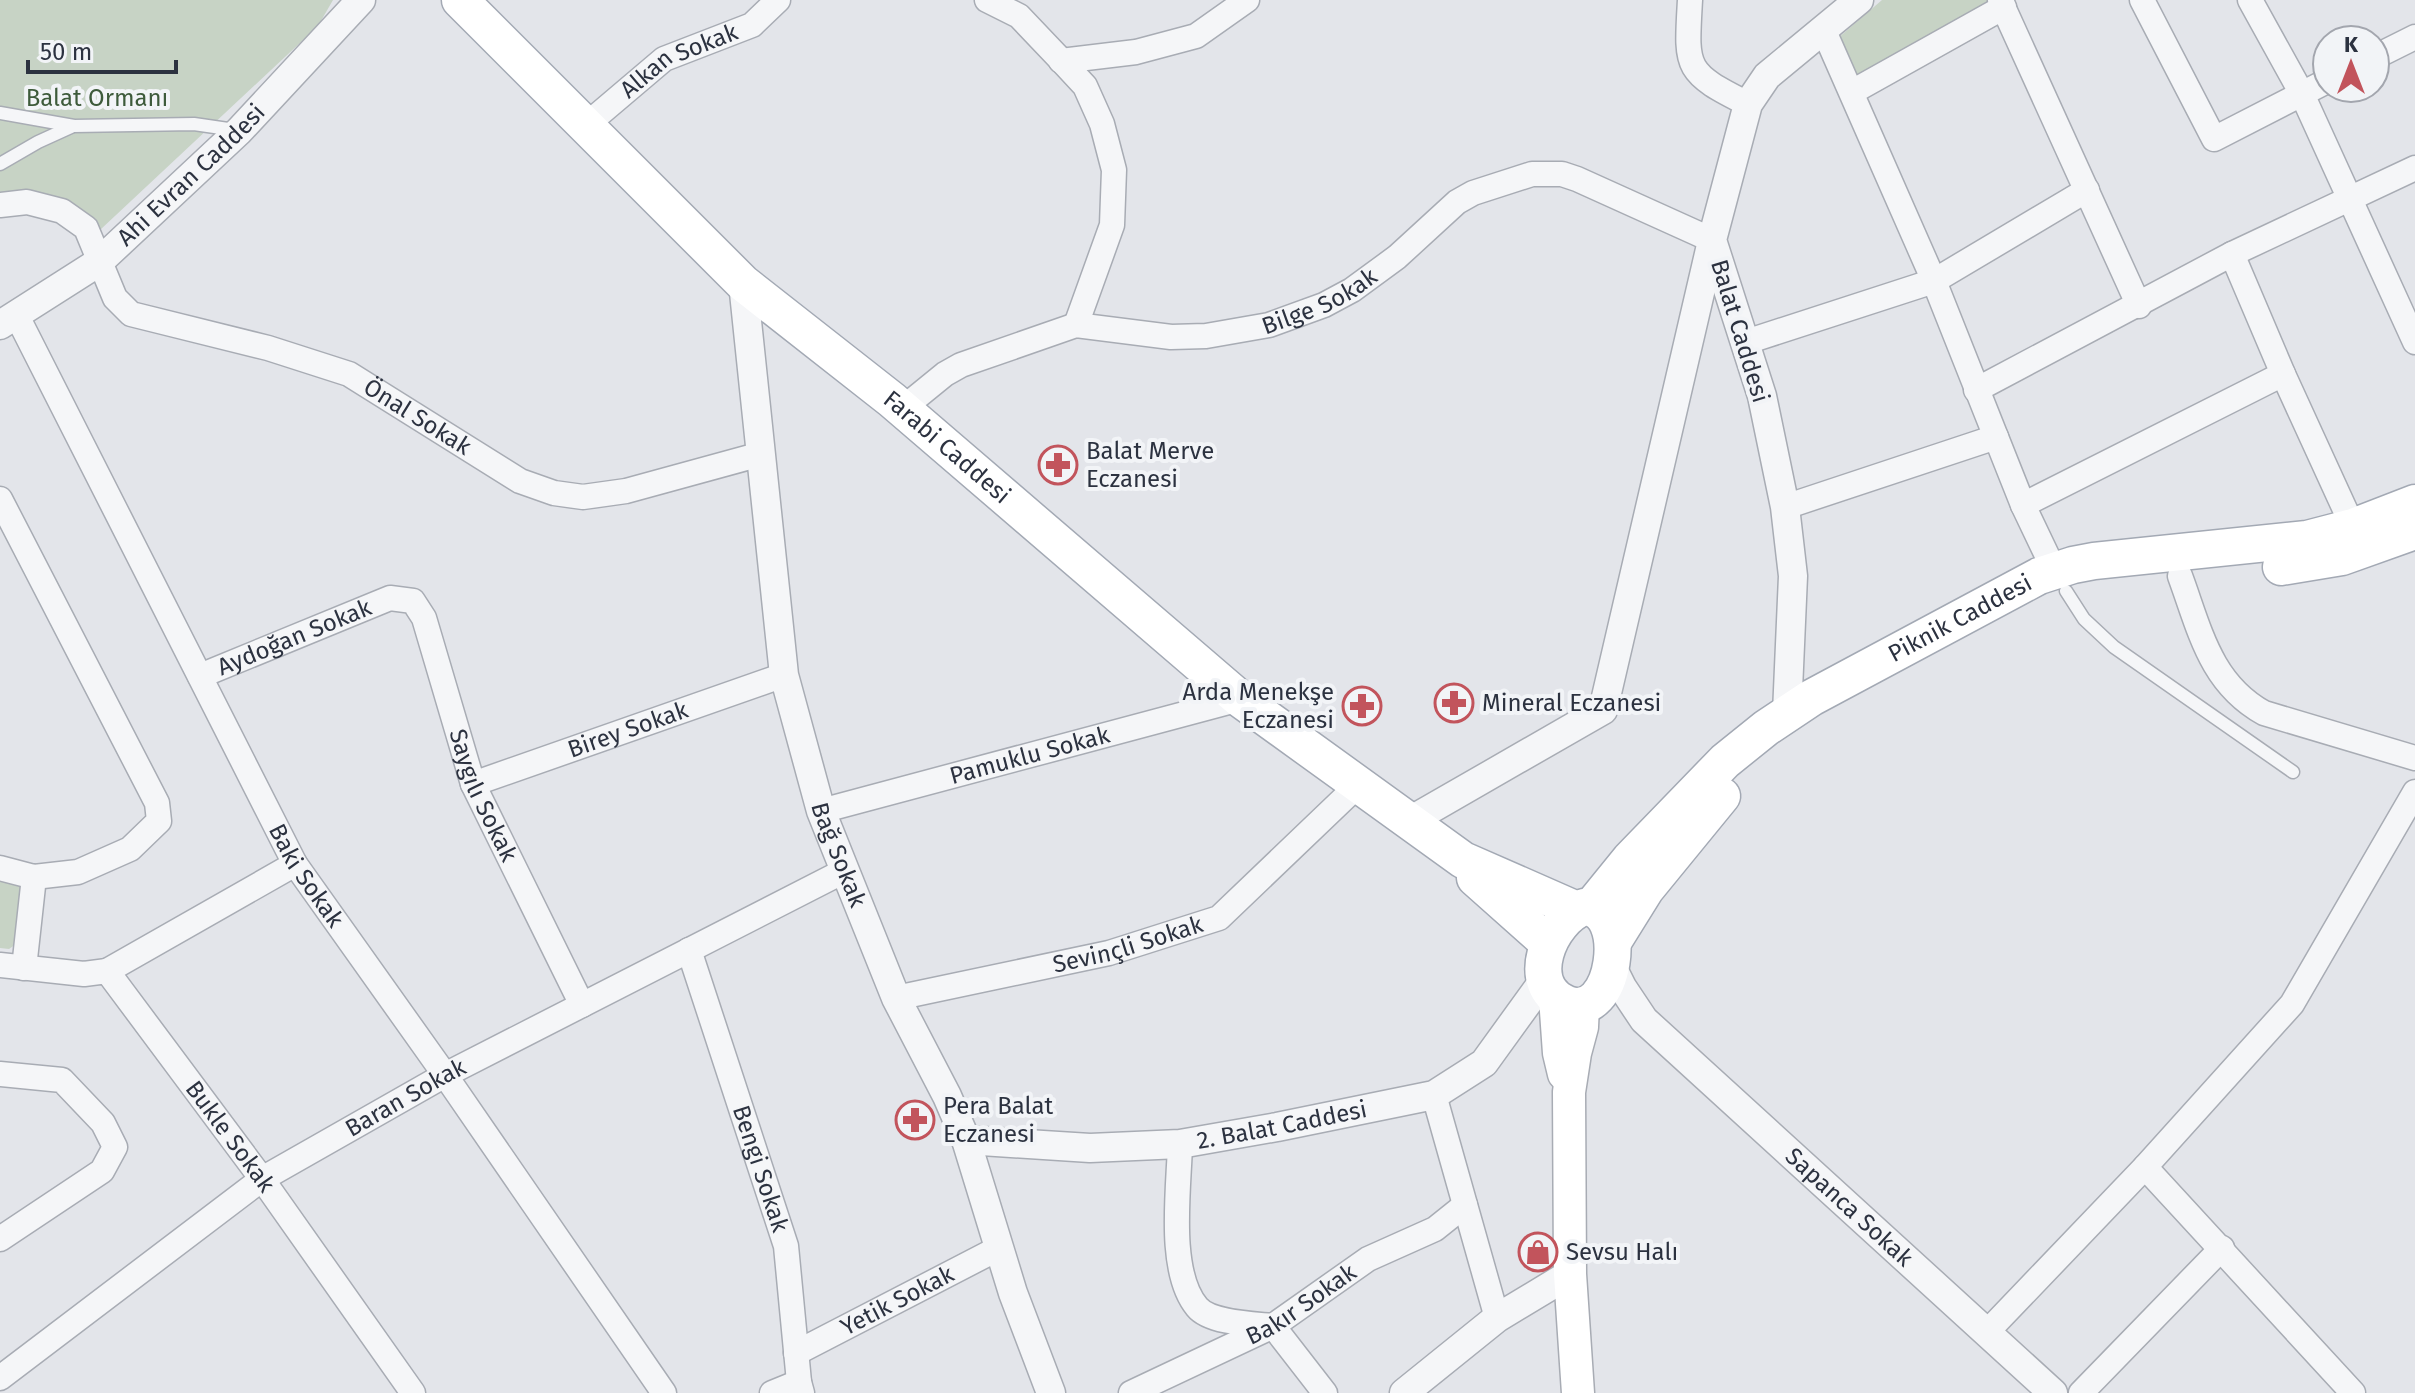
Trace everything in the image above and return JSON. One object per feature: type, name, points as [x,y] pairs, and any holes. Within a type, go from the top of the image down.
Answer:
[{"type":"main road","name":"Farabi Caddesi","points":[[460,0],[743,283],[902,409],[1240,699],[1463,860]]},
{"type":"main road","name":"Piknik Caddesi","points":[[1584,908],[1717,769],[1787,713],[2094,561],[2284,543],[2353,527],[2415,503]]},
{"type":"main road","name":"Piknik Caddesi","points":[[1612,953],[1646,889],[1726,790],[1765,756],[1803,730],[2034,605],[2060,580],[2104,583],[2314,563],[2367,550],[2415,531]]},
{"type":"main road","points":[[1463,860],[1584,908],[1599,911],[1608,922],[1612,953],[1607,984],[1568,996]]},
{"type":"main road","points":[[1463,860],[1476,881],[1548,943]]},
{"type":"main road","points":[[1578,1393],[1570,1274],[1569,1092],[1559,1053],[1568,996],[1544,960],[1548,943],[1567,916],[1584,908]]},
{"type":"street","name":"Ahi Evran Caddesi","points":[[8,321],[99,262],[239,131],[361,0]]},
{"type":"street","name":"Alkan Sokak","points":[[585,126],[664,59],[752,25],[778,0]]},
{"type":"street","points":[[987,0],[1019,16],[1085,86],[1102,124],[1114,170],[1112,225],[1076,325]]},
{"type":"street","points":[[1061,61],[1136,52],[1196,36],[1247,0]]},
{"type":"street","points":[[1690,0],[1687,48],[1694,68],[1700,75],[1748,104]]},
{"type":"street","name":"Balat Caddesi","points":[[1787,713],[1793,576],[1785,507],[1762,396],[1712,240],[1748,104],[1767,76],[1859,0]]},
{"type":"street","points":[[2142,0],[2214,139],[2311,89]]},
{"type":"street","points":[[2250,0],[2302,94],[2415,342]]},
{"type":"street","points":[[1852,92],[2002,3],[2139,306]]},
{"type":"street","points":[[1824,31],[1934,281],[2023,505],[2060,580]]},
{"type":"street","points":[[2391,49],[2415,37]]},
{"type":"street","points":[[1976,390],[2232,254],[2415,168]]},
{"type":"street","name":"Bilge Sokak","points":[[902,409],[961,365],[1076,325],[1171,337],[1206,336],[1269,325],[1324,305],[1352,290],[1397,257],[1465,197],[1532,174],[1562,174],[1577,179],[1712,240]]},
{"type":"street","points":[[1746,342],[1934,281],[2087,190]]},
{"type":"street","name":"Önal Sokak","points":[[0,205],[27,202],[62,211],[86,228],[115,298],[131,314],[268,348],[349,374],[520,481],[554,493],[583,497],[626,491],[761,454]]},
{"type":"street","points":[[1408,822],[1603,710],[1712,240]]},
{"type":"street","points":[[2232,254],[2353,527]]},
{"type":"street","name":"Bağ Sokak","points":[[743,283],[784,675],[821,811],[896,998],[947,1096],[966,1140],[1013,1293],[1051,1393]]},
{"type":"street","name":"Baki Sokak","points":[[8,321],[200,676],[295,864],[664,1393]]},
{"type":"street","points":[[2023,505],[2283,374]]},
{"type":"street","points":[[1785,507],[1996,437]]},
{"type":"street","points":[[0,499],[157,803],[159,821],[130,849],[78,872],[34,877],[0,868]]},
{"type":"street","points":[[2180,576],[2204,643],[2224,680],[2247,704],[2264,713],[2415,758]]},
{"type":"street","name":"Aydoğan Sokak","points":[[200,676],[390,598]]},
{"type":"street","name":"Saygılı Sokak","points":[[390,598],[413,601],[424,618],[473,784],[582,1005]]},
{"type":"street","name":"Birey Sokak","points":[[473,784],[784,675]]},
{"type":"street","name":"Pamuklu Sokak","points":[[821,811],[1240,699]]},
{"type":"street","name":"Sevinçli Sokak","points":[[896,998],[1109,953],[1219,918],[1357,786]]},
{"type":"street","points":[[1988,1331],[2145,1167],[2292,1004],[2415,792]]},
{"type":"street","points":[[34,877],[12,966],[84,974],[107,971],[295,864]]},
{"type":"street","name":"Baran Sokak","points":[[0,1378],[262,1179],[445,1075],[844,871]]},
{"type":"street","name":"Bengi Sokak","points":[[689,950],[786,1246],[800,1388]]},
{"type":"street","name":"Sapanca Sokak","points":[[1612,953],[1622,987],[1644,1020],[2053,1393]]},
{"type":"street","name":"Bukle Sokak","points":[[107,971],[262,1179],[413,1393]]},
{"type":"street","name":"Sapanca Sokak","points":[[1568,996],[1644,1020]]},
{"type":"street","name":"2. Balat Caddesi","points":[[966,1140],[1090,1148],[1180,1144],[1434,1095],[1484,1063],[1568,996]]},
{"type":"street","points":[[0,1074],[62,1080],[103,1123],[115,1147],[102,1171],[0,1239]]},
{"type":"street","points":[[1434,1095],[1497,1318]]},
{"type":"street","points":[[1180,1144],[1181,1275],[1197,1308],[1221,1320],[1273,1326],[1325,1393]]},
{"type":"street","points":[[2145,1167],[2353,1393]]},
{"type":"street","name":"Bakır Sokak","points":[[1131,1393],[1273,1326],[1368,1259],[1435,1229],[1465,1205]]},
{"type":"street","name":"Yetik Sokak","points":[[796,1353],[999,1248]]},
{"type":"street","points":[[2081,1393],[2222,1248]]},
{"type":"street","points":[[1404,1393],[1497,1318],[1570,1274]]},
{"type":"street","points":[[772,1393],[800,1388]]},
{"type":"lane","points":[[0,113],[74,126],[194,124],[239,131]]},
{"type":"lane","points":[[0,164],[74,126]]},
{"type":"lane","points":[[2060,580],[2084,619],[2114,647],[2293,772]]},
{"type":"green space","name":"Balat Ormanı","points":[[0,0],[333,0],[318,26],[100,230],[50,196],[0,194]]},
{"type":"green space","points":[[1882,0],[1994,0],[1856,84],[1837,39]]},
{"type":"green space","points":[[0,877],[16,879],[22,886],[16,944],[9,949],[0,948]]},
{"type":"place","name":"Balat Merve Eczanesi","points":[[1058,465]]},
{"type":"place","name":"Mineral Eczanesi","points":[[1454,703]]},
{"type":"place","name":"Arda Menekşe Eczanesi","points":[[1362,706]]},
{"type":"place","name":"Pera Balat Eczanesi","points":[[915,1120]]},
{"type":"place","name":"Sevsu Halı","points":[[1538,1252]]}]
